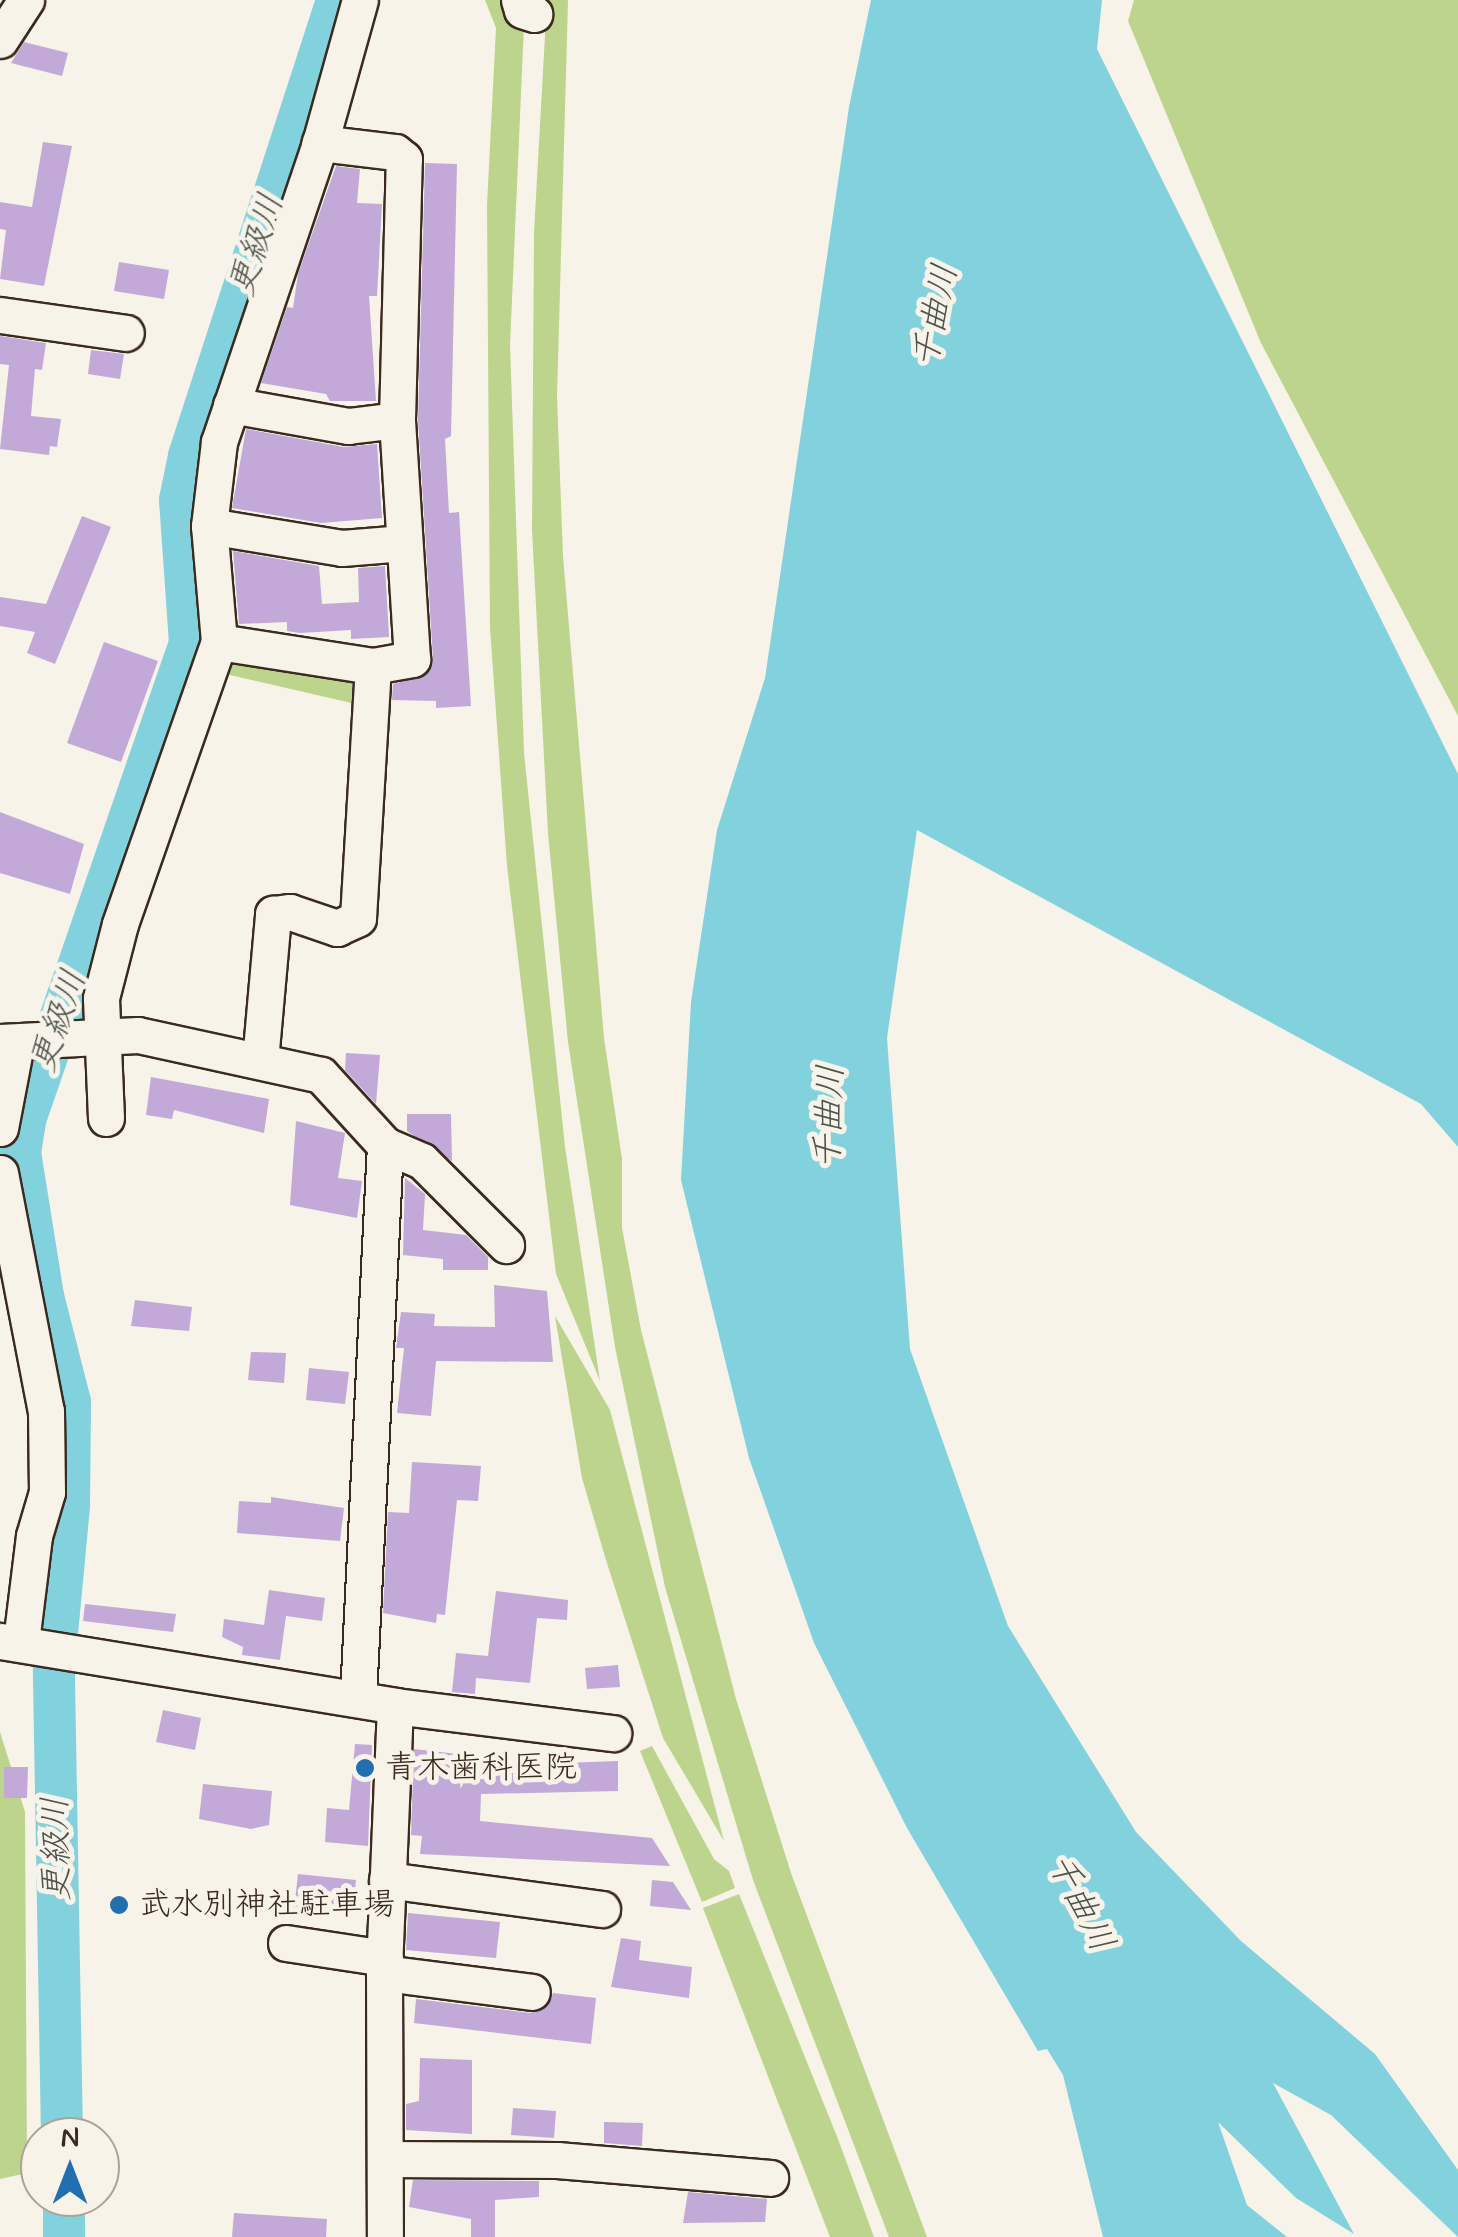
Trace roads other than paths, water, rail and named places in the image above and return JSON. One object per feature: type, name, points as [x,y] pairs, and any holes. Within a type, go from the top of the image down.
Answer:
[{"type":"street","points":[[0,40],[26,0]]},
{"type":"street","points":[[106,1118],[91,1038],[120,924],[219,642],[209,526],[212,475],[231,405],[320,143],[360,0]]},
{"type":"street","points":[[219,642],[373,666],[412,659],[397,420],[404,159],[395,152],[320,143]]},
{"type":"street","points":[[0,315],[126,333]]},
{"type":"street","points":[[231,405],[348,426],[397,420]]},
{"type":"street","points":[[209,526],[342,548],[404,543]]},
{"type":"street","points":[[260,1061],[273,914],[290,912],[337,928],[358,918],[373,666]]},
{"type":"street","points":[[0,1128],[15,1043],[91,1038],[260,1061],[321,1075],[385,1145],[422,1160],[506,1245]]},
{"type":"street","points":[[358,1698],[385,1145]]},
{"type":"street","points":[[0,1173],[46,1411],[47,1492],[34,1536],[17,1642],[395,1706],[614,1733]]},
{"type":"street","points":[[385,2237],[384,1965],[395,1706]]},
{"type":"street","points":[[386,1880],[602,1909]]},
{"type":"street","points":[[286,1943],[532,1992]]},
{"type":"street","points":[[386,2159],[557,2160],[770,2178]]},
{"type":"water","name":"千曲川","points":[[871,0],[1102,0],[1097,49],[1458,774],[1458,1147],[1421,1104],[917,830],[887,1038],[910,1349],[1008,1626],[1136,1832],[1241,1941],[1375,2054],[1458,2170],[1458,2237],[1331,2115],[1273,2083],[1354,2234],[1296,2198],[1218,2122],[1247,2205],[1287,2237],[1103,2237],[1063,2075],[1047,2049],[1038,2051],[907,1828],[814,1643],[749,1458],[681,1180],[691,1002],[717,830],[765,678],[849,107]]},
{"type":"waterway","name":"更級川","points":[[62,2117],[54,1665],[69,1505],[70,1402],[43,1296],[20,1153],[26,1117],[190,643],[180,500],[189,456],[337,0]]},
{"type":"waterway","name":"更級川","points":[[64,2217],[64,2237]]},
{"type":"place","name":"青木歯科医院","points":[[365,1768]]},
{"type":"place","name":"武水別神社駐車場","points":[[119,1905]]}]
